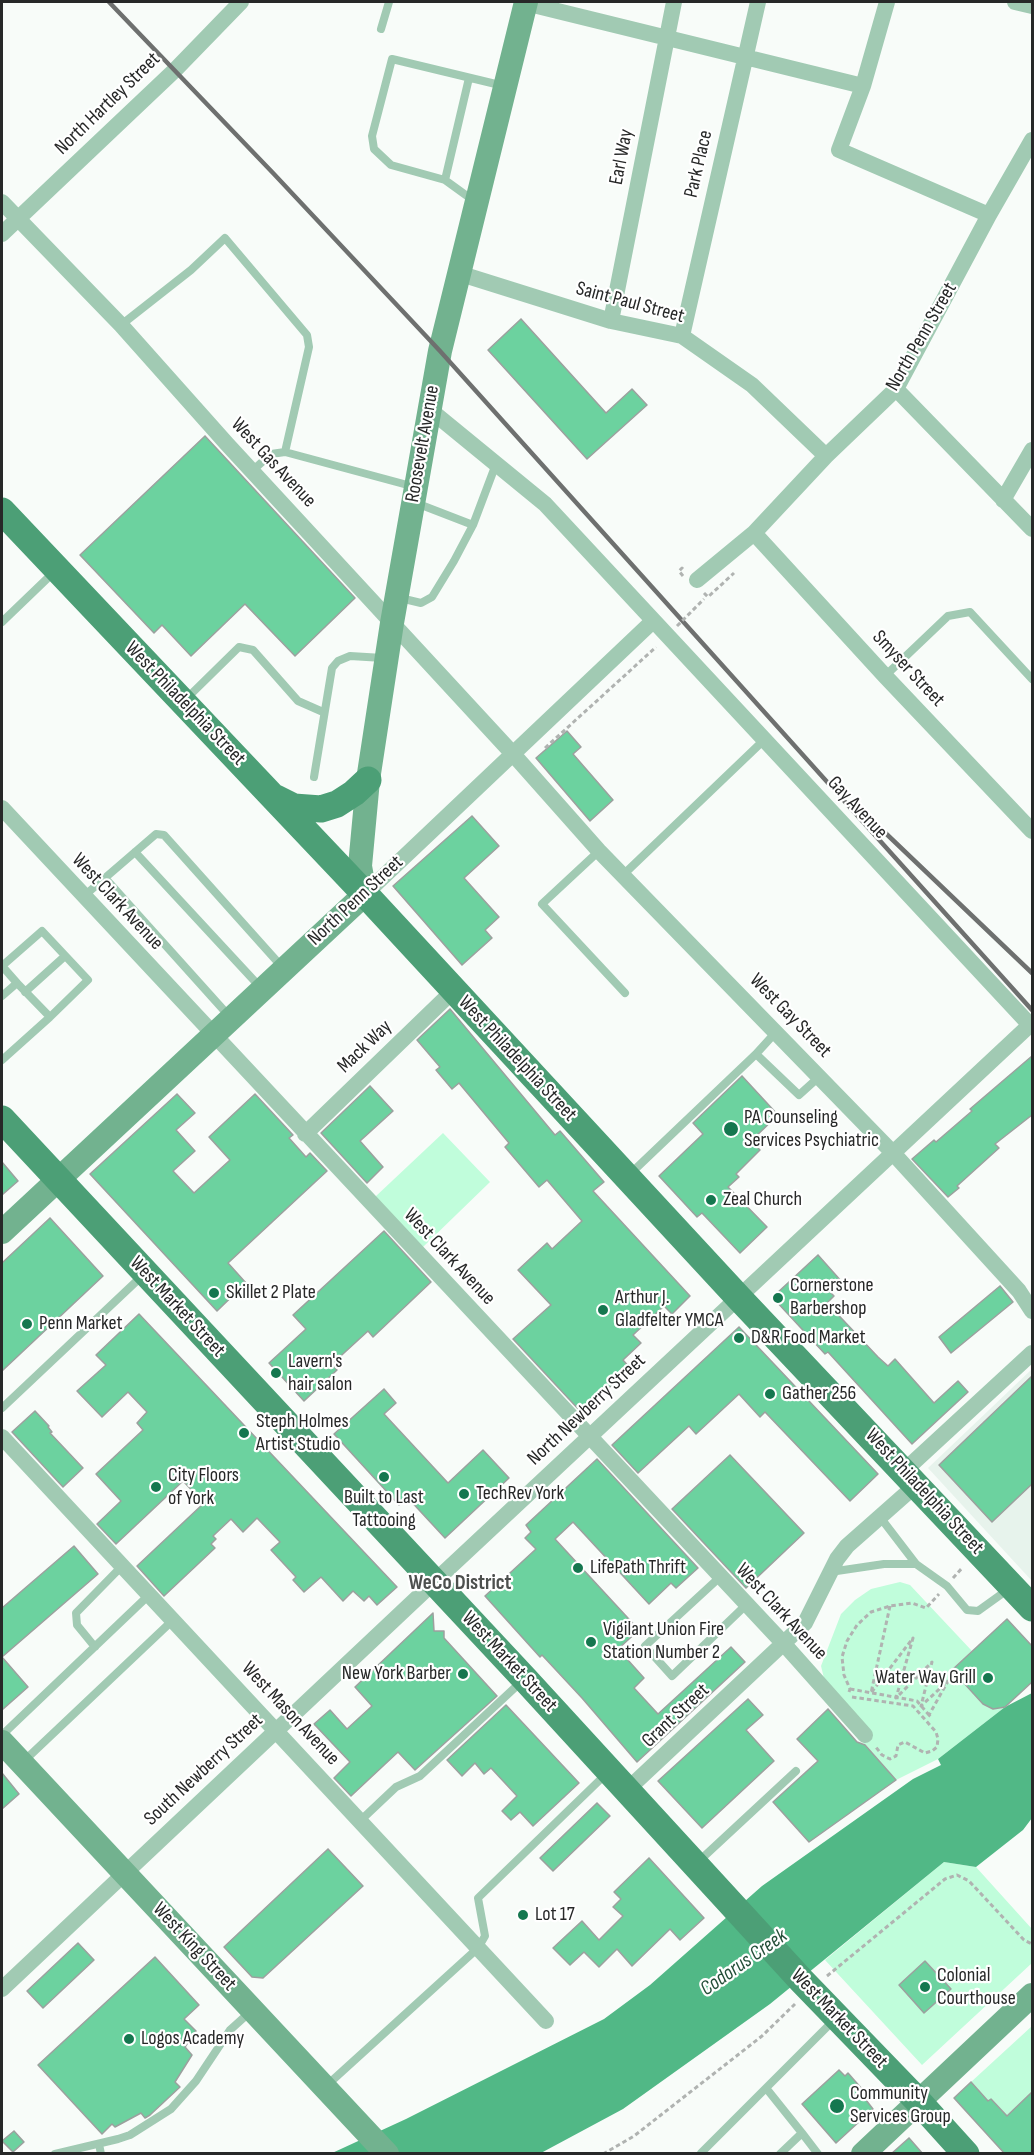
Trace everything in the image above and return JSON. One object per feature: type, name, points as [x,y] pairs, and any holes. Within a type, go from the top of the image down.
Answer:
[{"type":"main road","name":"Roosevelt Avenue","points":[[365,894],[360,866],[368,780],[396,597],[429,410],[458,273],[526,2]]},
{"type":"main road","name":"West Philadelphia Street","points":[[2,511],[365,894],[739,1298],[1032,1608]]},
{"type":"main road","points":[[273,797],[294,807],[321,809],[337,804],[368,780]]},
{"type":"main road","name":"North Penn Street","points":[[2,1232],[230,1017],[365,894]]},
{"type":"main road","name":"West Market Street","points":[[2,1119],[524,1678],[806,1985],[966,2154]]},
{"type":"main road","name":"West King Street","points":[[2,1742],[387,2154]]},
{"type":"main road","points":[[863,2154],[1032,1995]]},
{"type":"street","name":"North Hartley Street","points":[[2,234],[175,70],[241,2]]},
{"type":"street","points":[[526,2],[666,39],[863,86]]},
{"type":"street","name":"Earl Way","points":[[611,321],[674,2]]},
{"type":"street","name":"Park Place","points":[[682,336],[758,2]]},
{"type":"street","points":[[887,2],[863,86],[839,150],[989,215]]},
{"type":"street","points":[[1015,2],[1032,6]]},
{"type":"street","name":"North Penn Street","points":[[697,580],[754,534],[826,456],[896,389],[1032,140]]},
{"type":"street","name":"West Gas Avenue","points":[[2,202],[121,326],[513,754]]},
{"type":"street","name":"Saint Paul Street","points":[[458,273],[611,321],[682,336],[752,385],[826,456]]},
{"type":"street","points":[[896,389],[1032,529]]},
{"type":"street","name":"Gay Avenue","points":[[429,410],[545,504],[1031,1024]]},
{"type":"street","points":[[1003,500],[1032,450]]},
{"type":"street","name":"Smyser Street","points":[[754,534],[1032,831]]},
{"type":"street","name":"North Penn Street","points":[[365,894],[652,621]]},
{"type":"street","name":"West Gay Street","points":[[513,754],[599,851],[893,1153],[1019,1291],[1032,1311]]},
{"type":"street","name":"West Clark Avenue","points":[[2,808],[588,1438],[783,1644],[865,1735]]},
{"type":"street","name":"Mack Way","points":[[305,1134],[454,990]]},
{"type":"street","name":"North Newberry Street","points":[[434,1582],[1031,1024]]},
{"type":"street","name":"Grant Street","points":[[618,1780],[783,1644],[805,1623],[830,1572],[847,1546],[880,1517],[910,1478],[1032,1353]]},
{"type":"street","name":"West Mason Avenue","points":[[2,1437],[546,2021]]},
{"type":"street","name":"South Newberry Street","points":[[2,1989],[434,1582]]},
{"type":"lane","points":[[381,29],[389,2]]},
{"type":"lane","points":[[476,202],[445,180],[391,165],[374,149],[372,136],[392,59],[505,86]]},
{"type":"lane","points":[[445,180],[469,78]]},
{"type":"lane","points":[[121,326],[191,270],[225,238],[307,335],[309,347],[285,452]]},
{"type":"lane","points":[[252,471],[271,454],[285,452],[414,494],[473,525]]},
{"type":"lane","points":[[396,597],[421,603],[432,597],[473,525],[496,464]]},
{"type":"lane","points":[[2,621],[57,569]]},
{"type":"lane","points":[[885,676],[948,616],[970,612],[1032,679]]},
{"type":"lane","points":[[183,702],[239,647],[253,650],[298,701],[323,712]]},
{"type":"lane","points":[[314,777],[332,668],[338,661],[350,656],[387,658]]},
{"type":"lane","points":[[623,875],[764,740]]},
{"type":"lane","points":[[83,896],[156,834],[164,835],[284,968]]},
{"type":"lane","points":[[599,851],[542,904],[625,993]]},
{"type":"lane","points":[[135,852],[261,989]]},
{"type":"lane","points":[[105,878],[230,1017]]},
{"type":"lane","points":[[2,1060],[50,1017],[88,980],[42,931],[2,966],[50,1017]]},
{"type":"lane","points":[[25,992],[65,956]]},
{"type":"lane","points":[[2,996],[17,983]]},
{"type":"lane","points":[[627,1177],[777,1032]]},
{"type":"lane","points":[[756,1054],[799,1095],[819,1077]]},
{"type":"lane","points":[[2,1408],[145,1273]]},
{"type":"lane","points":[[880,1517],[916,1564],[947,1586],[967,1610],[978,1611],[1013,1586]]},
{"type":"lane","points":[[830,1572],[884,1564],[916,1564]]},
{"type":"lane","points":[[95,1647],[77,1625],[76,1613],[122,1566]]},
{"type":"lane","points":[[720,1577],[645,1646],[672,1676],[746,1605]]},
{"type":"lane","points":[[2,1736],[149,1595]]},
{"type":"lane","points":[[22,1763],[173,1620]]},
{"type":"lane","points":[[360,1821],[396,1787],[420,1776],[524,1678]]},
{"type":"lane","points":[[695,1865],[796,1771]]},
{"type":"lane","name":"Grant Street","points":[[478,1948],[485,1936],[478,1898],[618,1780]]},
{"type":"lane","points":[[325,2087],[478,1948]]},
{"type":"lane","points":[[55,2154],[130,2135],[171,2109],[196,2081],[230,2030],[252,2010]]},
{"type":"lane","points":[[701,2153],[837,2017]]},
{"type":"lane","points":[[766,2088],[819,2154]]},
{"type":"lane","points":[[780,2154],[802,2133]]},
{"type":"lane","points":[[99,2144],[101,2154]]},
{"type":"path","points":[[677,626],[704,599]]},
{"type":"path","points":[[865,1735],[882,1755],[890,1759],[896,1756],[898,1745],[905,1742],[925,1753],[937,1747],[936,1732],[913,1706],[847,1696],[850,1689],[844,1675],[842,1657],[847,1641],[857,1624],[871,1612],[912,1603],[926,1608],[978,1550]]},
{"type":"path","points":[[871,1693],[890,1606]]},
{"type":"path","points":[[871,1693],[913,1638],[896,1698]]},
{"type":"path","points":[[896,1698],[932,1662],[921,1706]]},
{"type":"path","points":[[850,1689],[916,1701],[930,1716],[948,1681],[921,1706]]},
{"type":"path","points":[[603,2154],[634,2136],[762,2036],[806,1985],[945,1879],[957,1875],[969,1881],[1024,1940],[1032,1944]]},
{"type":"shaded area","points":[[443,1133],[490,1182],[423,1247],[375,1197]]},
{"type":"shaded area","points":[[1032,1369],[1032,1581],[928,1468]]},
{"type":"shaded area","points":[[900,1582],[910,1585],[972,1651],[952,1670],[983,1704],[993,1709],[1005,1707],[938,1759],[896,1780],[831,1707],[821,1666],[841,1614],[871,1589]]},
{"type":"shaded area","points":[[944,1862],[976,1867],[1032,1929],[1032,1963],[922,2065],[825,1960]]},
{"type":"shaded area","points":[[1032,2026],[1032,2092],[1007,2116],[991,2099],[988,2101],[971,2082]]},
{"type":"water","name":"Codorus Creek","points":[[1032,1693],[1032,1818],[1023,1830],[976,1867],[944,1862],[770,2004],[623,2109],[541,2153],[330,2154],[406,2119],[604,2019],[650,1985],[762,1886],[913,1779],[941,1765],[938,1759],[1005,1707]]},
{"type":"building","points":[[521,319],[606,413],[632,389],[647,405],[587,459],[488,350]]},
{"type":"building","points":[[205,436],[355,598],[295,656],[245,604],[191,656],[162,625],[154,633],[80,555]]},
{"type":"building","points":[[567,731],[581,747],[573,754],[613,800],[590,821],[536,758]]},
{"type":"building","points":[[472,816],[499,846],[464,878],[499,917],[485,930],[492,938],[462,965],[393,886]]},
{"type":"building","name":"Arthur J. Gladfelter YMCA","points":[[450,1009],[555,1135],[560,1131],[604,1182],[593,1191],[690,1296],[672,1314],[664,1306],[633,1335],[641,1343],[623,1360],[630,1368],[582,1413],[513,1339],[551,1305],[518,1270],[547,1243],[552,1249],[582,1221],[547,1180],[539,1187],[505,1147],[509,1143],[459,1083],[452,1089],[436,1070],[440,1067],[417,1040]]},
{"type":"building","points":[[1032,1056],[1032,1115],[995,1144],[999,1148],[948,1197],[912,1159],[934,1140],[936,1142],[972,1111],[970,1109]]},
{"type":"building","points":[[742,1076],[778,1115],[751,1141],[760,1150],[736,1174],[739,1177],[728,1187],[767,1227],[740,1253],[702,1213],[697,1217],[659,1176],[703,1134],[693,1123]]},
{"type":"building","points":[[370,1086],[393,1111],[360,1141],[383,1167],[367,1183],[321,1133]]},
{"type":"building","points":[[177,1094],[195,1113],[176,1130],[195,1151],[173,1171],[194,1193],[230,1160],[209,1137],[255,1094],[293,1135],[289,1138],[306,1157],[310,1153],[327,1171],[228,1263],[246,1283],[217,1311],[90,1174]]},
{"type":"building","points":[[2,1162],[18,1181],[2,1195]]},
{"type":"building","name":"Penn Market","points":[[50,1218],[103,1276],[2,1371],[2,1263]]},
{"type":"building","points":[[384,1231],[431,1282],[373,1337],[368,1331],[332,1364],[337,1370],[304,1401],[269,1363],[306,1329],[293,1315]]},
{"type":"building","points":[[818,1255],[842,1282],[830,1292],[834,1296],[827,1303],[878,1357],[888,1366],[895,1359],[934,1403],[958,1381],[968,1392],[912,1444],[828,1352],[825,1354],[775,1300],[776,1294]]},
{"type":"building","points":[[1000,1286],[1013,1302],[951,1353],[939,1337]]},
{"type":"building","points":[[139,1314],[397,1587],[377,1605],[369,1596],[364,1601],[353,1591],[343,1601],[321,1577],[304,1592],[293,1580],[296,1577],[271,1550],[280,1542],[257,1518],[243,1532],[231,1519],[213,1536],[216,1539],[211,1544],[215,1548],[164,1596],[137,1566],[204,1503],[183,1481],[116,1544],[97,1524],[121,1501],[96,1474],[143,1430],[137,1423],[147,1412],[128,1392],[102,1417],[77,1391],[106,1365],[96,1355]]},
{"type":"building","points":[[739,1327],[878,1474],[850,1501],[765,1412],[760,1417],[739,1394],[696,1434],[689,1426],[638,1473],[612,1445]]},
{"type":"building","points":[[1032,1376],[1032,1484],[992,1522],[939,1465]]},
{"type":"building","points":[[384,1389],[396,1403],[384,1414],[448,1483],[483,1450],[509,1478],[445,1538],[407,1497],[399,1505],[334,1434]]},
{"type":"building","points":[[35,1411],[49,1426],[52,1432],[50,1433],[83,1468],[63,1487],[12,1432]]},
{"type":"building","points":[[730,1455],[804,1533],[746,1588],[672,1509]]},
{"type":"building","points":[[597,1459],[698,1568],[676,1588],[671,1583],[649,1604],[573,1522],[555,1539],[639,1630],[618,1649],[644,1678],[634,1688],[658,1714],[731,1647],[745,1662],[637,1762],[582,1698],[542,1655],[540,1657],[485,1596],[536,1549],[525,1538],[531,1532],[526,1525]]},
{"type":"building","points":[[74,1546],[98,1574],[2,1657],[2,1608]]},
{"type":"building","points":[[433,1613],[434,1631],[444,1631],[444,1638],[497,1696],[415,1770],[398,1752],[351,1796],[334,1778],[350,1762],[314,1724],[330,1710],[347,1729],[372,1706],[355,1687]]},
{"type":"building","points":[[1007,1619],[1032,1646],[1032,1682],[1005,1707],[993,1709],[983,1704],[952,1670]]},
{"type":"building","points":[[2,1657],[28,1687],[2,1710]]},
{"type":"building","points":[[748,1699],[763,1715],[746,1730],[774,1761],[702,1828],[658,1781]]},
{"type":"building","points":[[506,1705],[579,1783],[533,1826],[520,1812],[511,1820],[502,1811],[517,1796],[491,1768],[484,1774],[475,1763],[462,1776],[447,1760]]},
{"type":"building","points":[[828,1709],[857,1742],[865,1745],[896,1780],[809,1842],[773,1802],[818,1761],[797,1739]]},
{"type":"building","points":[[2,1773],[19,1794],[2,1809]]},
{"type":"building","points":[[597,1803],[610,1816],[553,1871],[540,1858]]},
{"type":"building","points":[[328,1849],[363,1886],[263,1978],[252,1977],[224,1947]]},
{"type":"building","points":[[649,1858],[704,1918],[680,1940],[670,1929],[632,1966],[617,1949],[599,1967],[584,1952],[570,1965],[553,1948],[582,1921],[599,1940],[623,1916],[613,1907],[621,1899],[614,1892]]},
{"type":"building","points":[[78,1943],[94,1960],[43,2008],[27,1991]]},
{"type":"building","name":"Logos Academy","points":[[155,1957],[199,2005],[184,2019],[196,2031],[185,2047],[192,2055],[175,2082],[180,2087],[150,2115],[145,2118],[141,2113],[115,2127],[112,2124],[102,2134],[38,2065]]},
{"type":"building","name":"Colonial Courthouse","points":[[925,1961],[951,1989],[924,2013],[899,1985]]},
{"type":"building","name":"Community Services Group","points":[[839,2070],[845,2076],[848,2073],[869,2097],[866,2100],[873,2109],[836,2143],[802,2104]]},
{"type":"building","points":[[971,2082],[988,2101],[991,2099],[1007,2116],[1032,2092],[1032,2154],[1005,2154],[954,2098]]},
{"type":"building","points":[[14,2131],[24,2142],[13,2152],[2,2141]]},
{"type":"building","points":[[909,2138],[923,2154],[891,2154]]},
{"type":"railway","points":[[109,2],[440,351],[1032,1010]]},
{"type":"railway","points":[[876,824],[1032,973]]},
{"type":"place","name":"PA Counseling Services Psychiatric","points":[[731,1129]]},
{"type":"place","name":"Zeal Church","points":[[711,1200]]},
{"type":"place","name":"Skillet 2 Plate","points":[[214,1293]]},
{"type":"place","name":"Cornerstone Barbershop","points":[[778,1298]]},
{"type":"place","name":"Arthur J. Gladfelter YMCA","points":[[603,1310]]},
{"type":"place","name":"Penn Market","points":[[27,1324]]},
{"type":"place","name":"D&R Food Market","points":[[739,1338]]},
{"type":"place","name":"Lavern's hair salon","points":[[276,1373]]},
{"type":"place","name":"Gather 256","points":[[770,1394]]},
{"type":"place","name":"Steph Holmes Artist Studio","points":[[244,1433]]},
{"type":"place","name":"Built to Last Tattooing","points":[[384,1477]]},
{"type":"place","name":"City Floors of York","points":[[156,1487]]},
{"type":"place","name":"TechRev York","points":[[464,1494]]},
{"type":"place","name":"LifePath Thrift","points":[[578,1568]]},
{"type":"place","name":"Vigilant Union Fire Station Number 2","points":[[591,1642]]},
{"type":"place","name":"New York Barber","points":[[463,1674]]},
{"type":"place","name":"Water Way Grill","points":[[988,1678]]},
{"type":"place","name":"Lot 17","points":[[523,1915]]},
{"type":"place","name":"Colonial Courthouse","points":[[925,1987]]},
{"type":"place","name":"Logos Academy","points":[[129,2039]]},
{"type":"place","name":"Community Services Group","points":[[837,2106]]},
{"type":"district","name":"WeCo District","points":[[460,1584]]}]
